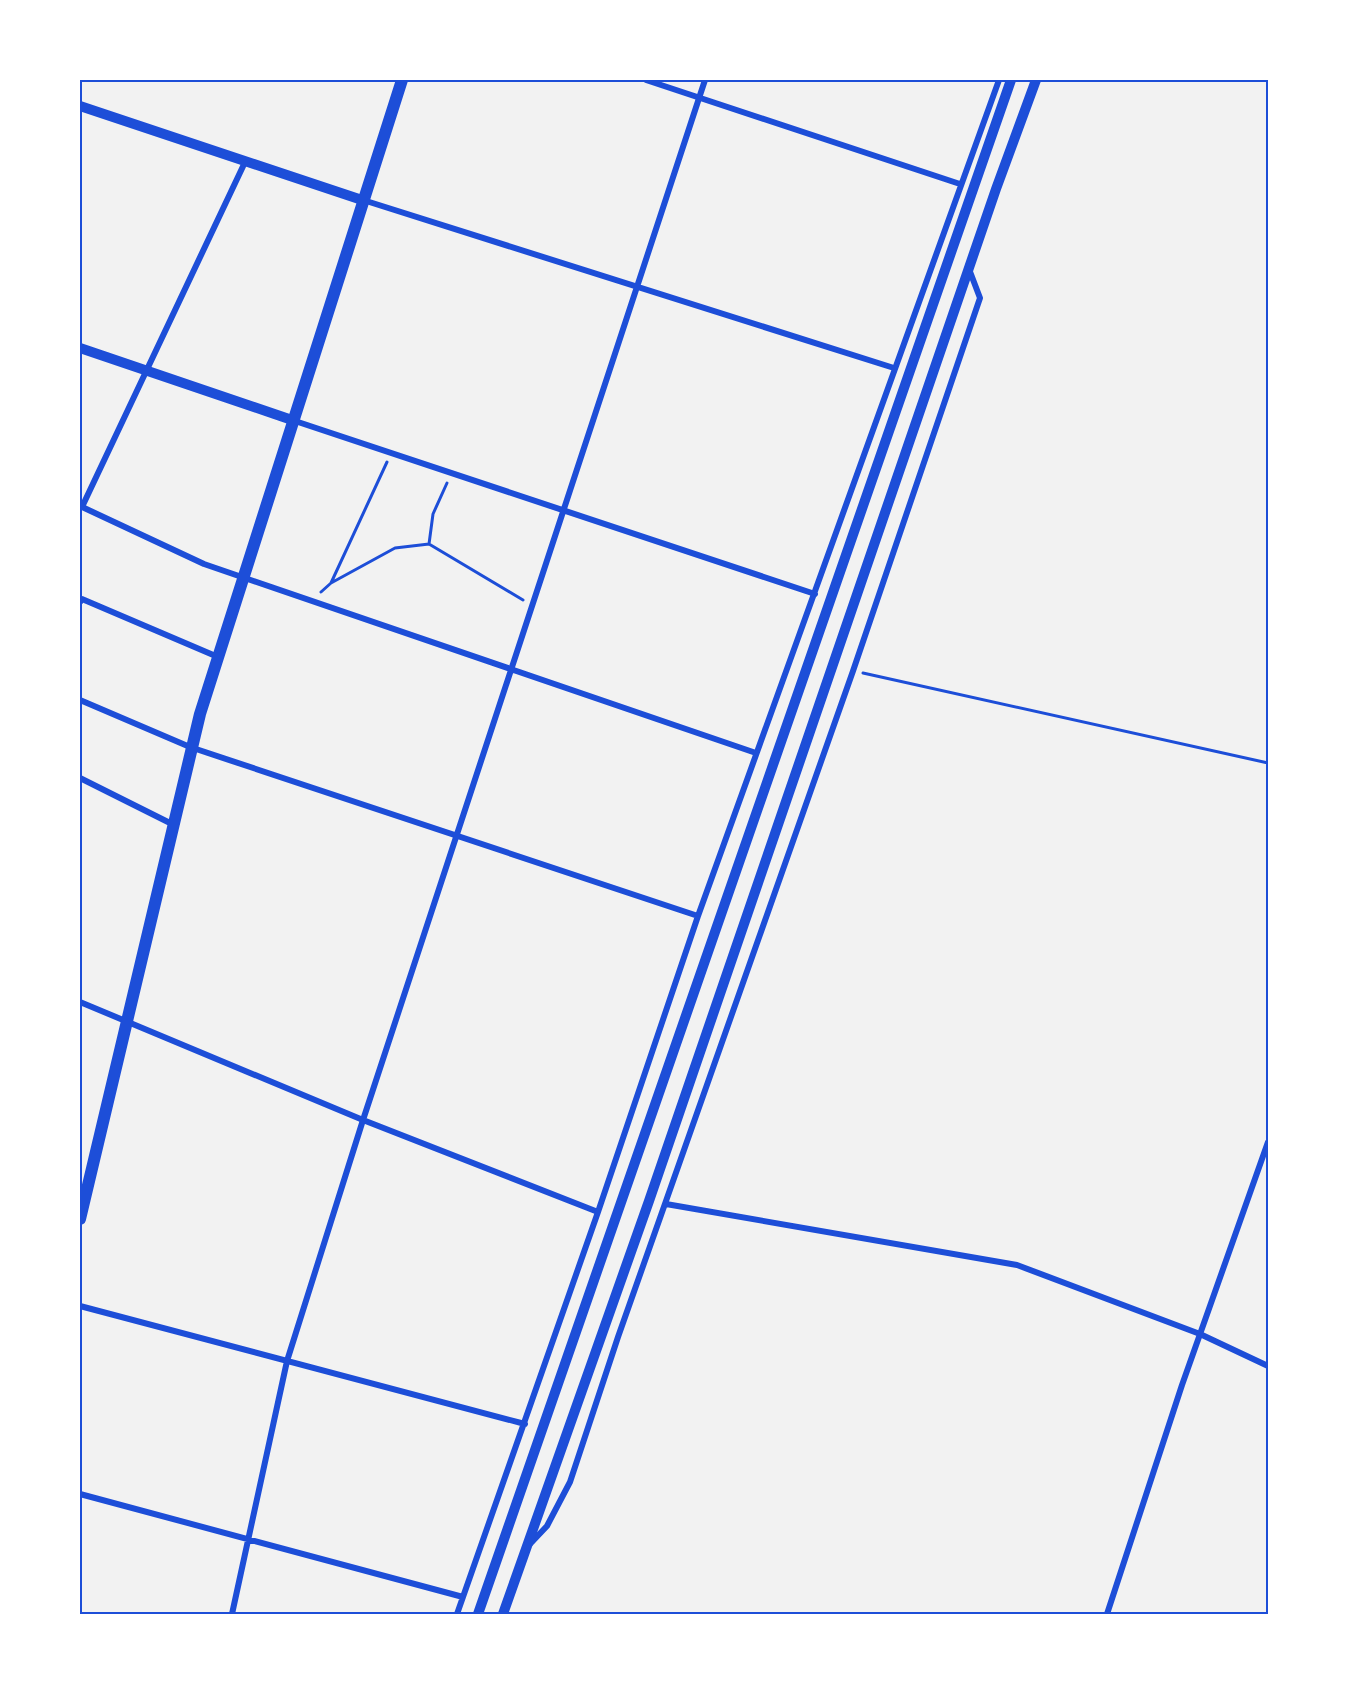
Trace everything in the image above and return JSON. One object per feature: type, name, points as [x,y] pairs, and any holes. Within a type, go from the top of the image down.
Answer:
[{"type":"main road","points":[[80,1219],[190,747],[291,420],[402,80]]},
{"type":"street","points":[[646,80],[960,184]]},
{"type":"street","points":[[232,1614],[287,1361],[363,1120],[705,80]]},
{"type":"street","points":[[457,1614],[525,1424],[698,916],[999,80]]},
{"type":"street","points":[[478,1614],[1011,80]]},
{"type":"street","points":[[503,1614],[653,1189],[969,268],[1036,80]]},
{"type":"street","points":[[80,106],[247,159],[362,200],[894,368]]},
{"type":"street","points":[[247,159],[81,506],[183,554],[243,577],[756,753]]},
{"type":"street","points":[[527,1546],[547,1526],[570,1482],[618,1337],[853,671],[980,298],[969,268]]},
{"type":"street","points":[[80,348],[815,594]]},
{"type":"street","points":[[80,602],[82,599],[218,657]]},
{"type":"street","points":[[80,700],[190,747],[698,916]]},
{"type":"street","points":[[80,778],[172,824]]},
{"type":"street","points":[[80,1002],[363,1120],[598,1212]]},
{"type":"street","points":[[1107,1614],[1200,1334],[1269,1142]]},
{"type":"street","points":[[666,1204],[1017,1265],[1200,1334],[1269,1366]]},
{"type":"street","points":[[80,1306],[525,1424]]},
{"type":"street","points":[[80,1494],[463,1597]]},
{"type":"path","points":[[391,453],[331,583],[395,548],[429,544],[532,606]]},
{"type":"path","points":[[429,544],[433,514],[450,473]]},
{"type":"path","points":[[853,671],[1269,763]]}]
